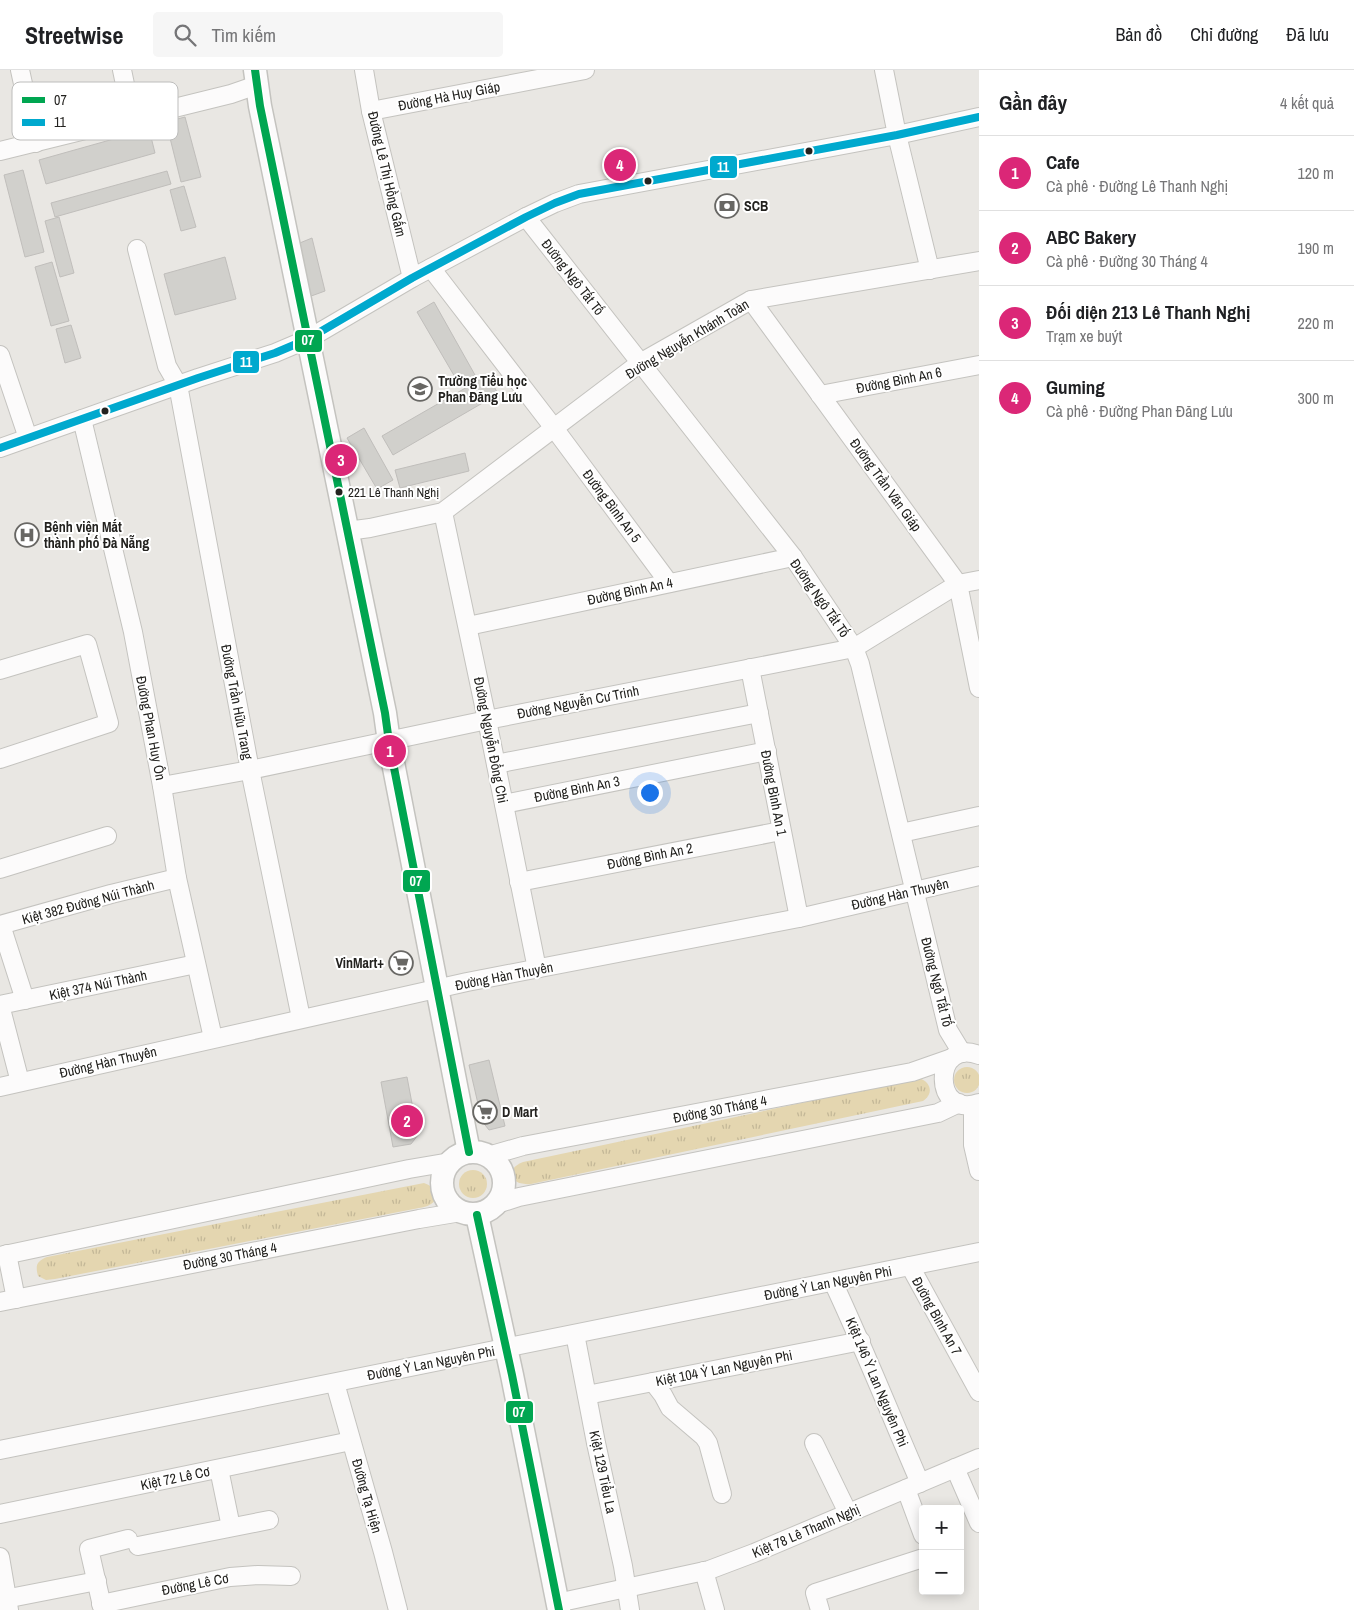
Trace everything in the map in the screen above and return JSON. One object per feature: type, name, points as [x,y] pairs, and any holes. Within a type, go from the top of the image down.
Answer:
[{"type":"main road","points":[[256,78],[385,713],[469,1157]]},
{"type":"main road","points":[[469,1157],[496,1162],[504,1178],[504,1187],[497,1204],[485,1212],[469,1213],[448,1201],[442,1186],[443,1177],[469,1157]]},
{"type":"main road","points":[[469,1213],[505,1348],[558,1606]]},
{"type":"street","name":"Đường Lê Thị Hồng Gấm","points":[[364,70],[371,111],[412,278]]},
{"type":"street","name":"Đường Hà Huy Giáp","points":[[371,111],[543,74],[585,70]]},
{"type":"street","points":[[884,70],[897,135],[930,270]]},
{"type":"street","points":[[178,107],[231,94],[256,78]]},
{"type":"street","points":[[0,448],[275,353],[308,339],[412,278],[526,217],[579,194],[897,135],[979,117]]},
{"type":"street","points":[[0,151],[48,140]]},
{"type":"street","name":"Đường Ngô Tất Tố","points":[[526,217],[793,557],[854,648],[860,664],[948,1030],[969,1054]]},
{"type":"street","name":"Đường Trần Hữu Trang","points":[[138,249],[167,366],[178,385],[250,770],[301,1018]]},
{"type":"street","name":"Đường Nguyễn Khánh Toàn","points":[[348,531],[442,512],[640,363],[751,300],[979,261]]},
{"type":"street","name":"Đường Bình An 5","points":[[431,268],[554,428],[669,583]]},
{"type":"street","name":"Đường Trần Văn Giáp","points":[[751,300],[958,584],[979,688]]},
{"type":"street","points":[[0,355],[28,438]]},
{"type":"street","name":"Đường Bình An 6","points":[[820,395],[979,365]]},
{"type":"street","name":"Đường Phan Huy Ôn","points":[[82,419],[134,632],[177,878],[213,1038]]},
{"type":"street","name":"Đường Nguyễn Đổng Chi","points":[[442,512],[468,626],[537,969]]},
{"type":"street","name":"Đường Bình An 4","points":[[468,626],[793,557]]},
{"type":"street","name":"Đường Nguyễn Cư Trinh","points":[[162,786],[250,770],[487,720],[854,648],[958,584],[979,580]]},
{"type":"street","points":[[0,670],[87,644],[109,723],[0,759]]},
{"type":"street","name":"Đường Bình An 1","points":[[750,668],[781,831],[800,918]]},
{"type":"street","points":[[496,764],[759,713]]},
{"type":"street","name":"Đường Bình An 3","points":[[504,804],[767,751]]},
{"type":"street","points":[[901,833],[979,816]]},
{"type":"street","name":"Đường Bình An 2","points":[[519,882],[781,831]]},
{"type":"street","points":[[0,868],[107,836]]},
{"type":"street","name":"Đường Hàn Thuyên","points":[[0,1087],[301,1018],[437,989],[800,918],[979,876]]},
{"type":"street","name":"Kiệt 382 Đường Núi Thành","points":[[1,925],[111,894],[177,878]]},
{"type":"street","points":[[1,925],[25,1000]]},
{"type":"street","name":"Kiệt 374 Núi Thành","points":[[0,1005],[196,964]]},
{"type":"street","points":[[0,1005],[20,1082]]},
{"type":"street","points":[[969,1054],[946,1065],[942,1083],[945,1092],[951,1099],[970,1104]]},
{"type":"street","name":"Đường 30 Tháng 4","points":[[3,1255],[523,1146],[912,1072],[969,1054]]},
{"type":"street","points":[[970,1104],[973,1145],[979,1171]]},
{"type":"street","points":[[497,1204],[525,1196],[938,1113],[970,1104]]},
{"type":"street","name":"Đường 30 Tháng 4","points":[[8,1301],[418,1219],[469,1213]]},
{"type":"street","name":"Đường Ỷ Lan Nguyên Phi","points":[[0,1450],[979,1252]]},
{"type":"street","points":[[3,1255],[8,1301]]},
{"type":"street","name":"Đường Bình An 7","points":[[910,1266],[979,1392]]},
{"type":"street","name":"Kiệt 146 Ỷ Lan Nguyên Phi","points":[[833,1282],[861,1341],[913,1486],[919,1515]]},
{"type":"street","name":"Kiệt 129 Tiểu La","points":[[575,1334],[630,1610]]},
{"type":"street","name":"Kiệt 104 Ỷ Lan Nguyên Phi","points":[[587,1394],[861,1341]]},
{"type":"street","points":[[653,1382],[670,1408],[704,1437],[708,1443],[722,1494]]},
{"type":"street","name":"Đường Tạ Hiện","points":[[335,1383],[384,1552],[398,1610]]},
{"type":"street","name":"Kiệt 72 Lê Cơ","points":[[0,1514],[351,1441]]},
{"type":"street","points":[[814,1443],[848,1513]]},
{"type":"street","name":"Kiệt 78 Lê Thanh Nghị","points":[[558,1606],[704,1571],[754,1553],[979,1458]]},
{"type":"street","points":[[955,1468],[979,1523]]},
{"type":"street","points":[[219,1469],[231,1527],[269,1520]]},
{"type":"street","name":"Đường Lê Cơ","points":[[231,1527],[89,1549],[102,1607],[230,1577],[258,1575],[291,1576]]},
{"type":"street","points":[[0,1557],[6,1603],[97,1581]]},
{"type":"street","points":[[820,1610],[815,1593],[919,1559]]},
{"type":"street","points":[[704,1571],[715,1610]]},
{"type":"green space","points":[[967,1067],[976,1071],[980,1080],[976,1089],[967,1093],[958,1089],[954,1080],[958,1071]]},
{"type":"green space","points":[[919,1078],[926,1082],[930,1088],[929,1095],[923,1101],[531,1184],[518,1183],[514,1180],[511,1173],[517,1165],[523,1162]]},
{"type":"green space","points":[[473,1170],[483,1174],[487,1184],[483,1194],[473,1198],[463,1194],[459,1184],[463,1174]]},
{"type":"green space","points":[[424,1183],[434,1189],[436,1195],[434,1201],[425,1207],[55,1279],[46,1280],[38,1276],[38,1264],[47,1257]]},
{"type":"building","points":[[185,117],[201,177],[181,182],[170,140],[178,140],[178,119]]},
{"type":"building","points":[[110,140],[152,140],[155,153],[46,184],[39,160]]},
{"type":"building","points":[[23,170],[44,252],[25,257],[4,175]]},
{"type":"building","points":[[167,171],[171,184],[55,217],[51,203]]},
{"type":"building","points":[[184,186],[196,227],[181,231],[170,190]]},
{"type":"building","points":[[59,217],[74,273],[60,277],[45,221]]},
{"type":"building","points":[[312,238],[325,291],[303,299],[290,247]]},
{"type":"building","points":[[225,257],[236,299],[175,315],[164,274]]},
{"type":"building","points":[[52,262],[69,321],[51,326],[35,267]]},
{"type":"building","points":[[434,302],[475,375],[459,384],[417,312]]},
{"type":"building","points":[[71,325],[81,358],[65,363],[56,329]]},
{"type":"building","points":[[488,375],[498,394],[393,455],[382,436]]},
{"type":"building","points":[[364,428],[393,480],[377,489],[347,438]]},
{"type":"building","points":[[465,453],[469,471],[400,488],[395,470]]},
{"type":"building","points":[[489,1060],[505,1126],[489,1130],[482,1121],[469,1065]]},
{"type":"building","points":[[407,1077],[418,1135],[411,1144],[393,1147],[381,1082]]},
{"type":"transit line","name":"07","points":[[255,70],[260,106],[385,713],[389,742],[469,1152]]},
{"type":"transit line","name":"11","points":[[0,448],[198,378],[275,353],[308,339],[412,278],[526,217],[579,194],[897,135],[979,117]]},
{"type":"transit line","name":"07","points":[[477,1215],[512,1375],[559,1610]]},
{"type":"place","name":"Guming","points":[[620,165]]},
{"type":"place","name":"SCB","points":[[727,206]]},
{"type":"place","name":"Trường Tiểu học Phan Đăng Lưu","points":[[420,389]]},
{"type":"place","name":"Đối diện 213 Lê Thanh Nghị","points":[[341,460]]},
{"type":"place","name":"221 Lê Thanh Nghị","points":[[339,492]]},
{"type":"place","name":"Bệnh viện Mắt thành phố Đà Nẵng","points":[[27,535]]},
{"type":"place","name":"Cafe","points":[[390,751]]},
{"type":"place","name":"VinMart+","points":[[401,963]]},
{"type":"place","name":"D Mart","points":[[485,1112]]},
{"type":"place","name":"ABC Bakery","points":[[407,1121]]}]
